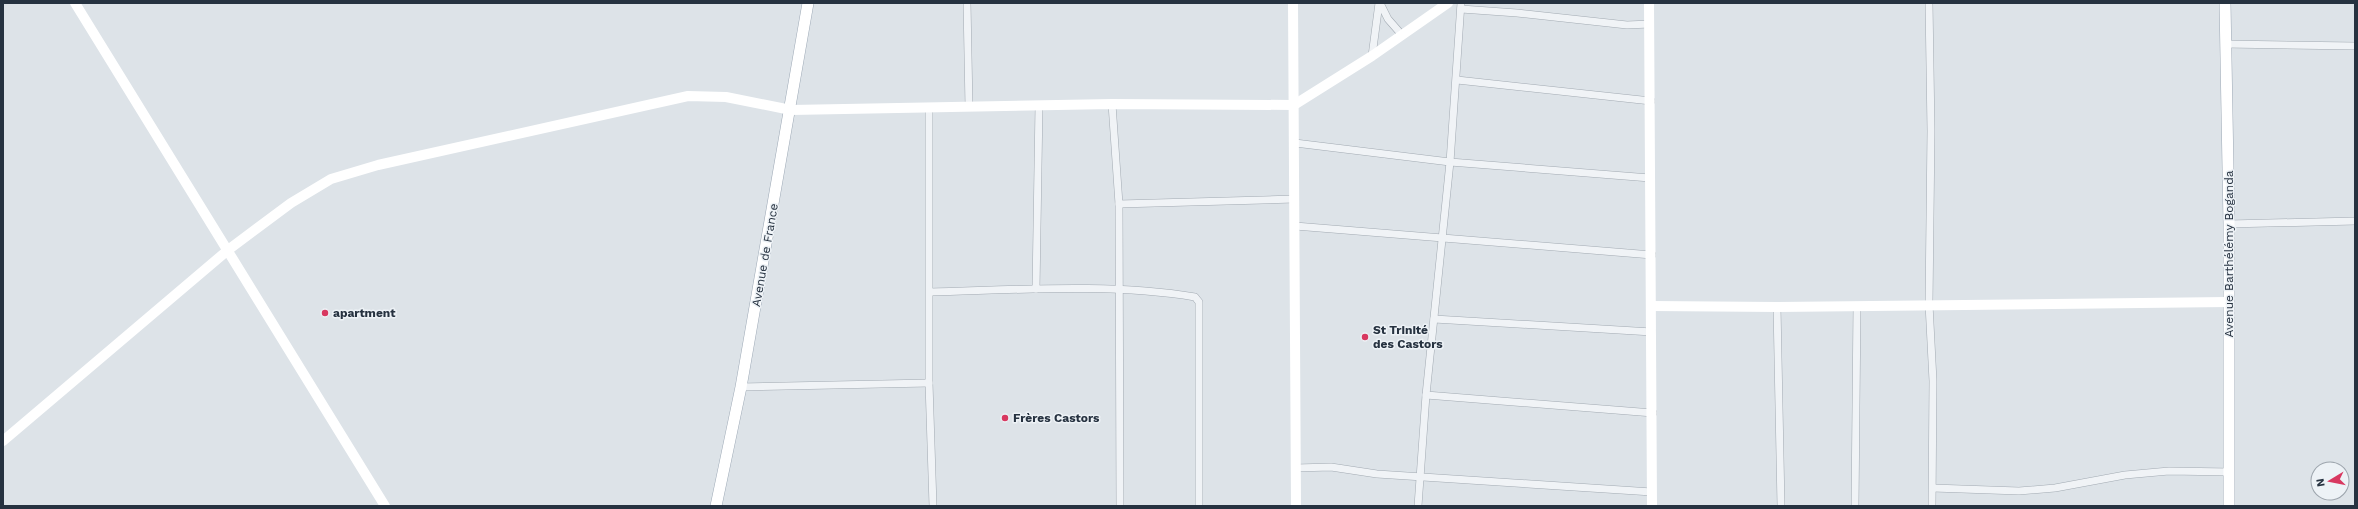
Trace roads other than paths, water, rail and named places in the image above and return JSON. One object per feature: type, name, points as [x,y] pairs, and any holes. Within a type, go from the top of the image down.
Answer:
[{"type":"main road","name":"Avenue de France","points":[[716,506],[741,387],[791,110],[808,3]]},
{"type":"main road","name":"Avenue Barthélémy Boganda","points":[[2225,3],[2229,224],[2229,506]]},
{"type":"street","points":[[75,3],[385,506]]},
{"type":"street","points":[[967,3],[968,107]]},
{"type":"street","points":[[1292,3],[1295,143],[1296,506]]},
{"type":"street","points":[[1372,56],[1380,3]]},
{"type":"street","points":[[1380,3],[1388,19],[1402,34]]},
{"type":"street","points":[[3,441],[228,250],[291,203],[331,180],[378,165],[688,96],[726,96],[791,110],[1112,104],[1294,105],[1372,56],[1448,3]]},
{"type":"street","points":[[1649,3],[1653,413],[1652,506]]},
{"type":"street","points":[[1929,3],[1932,131],[1929,304],[1933,382],[1932,506]]},
{"type":"street","points":[[1418,506],[1422,477],[1426,395],[1450,162],[1457,80],[1461,6],[1627,25],[1650,24]]},
{"type":"street","points":[[2225,44],[2355,46]]},
{"type":"street","points":[[1457,80],[1651,101]]},
{"type":"street","points":[[1112,104],[1119,204],[1118,291],[1120,506]]},
{"type":"street","points":[[1036,289],[1039,106]]},
{"type":"street","points":[[929,108],[929,383],[933,506]]},
{"type":"street","points":[[1295,143],[1450,162],[1650,178]]},
{"type":"street","points":[[1119,204],[1294,199]]},
{"type":"street","points":[[2229,224],[2355,222]]},
{"type":"street","points":[[1295,226],[1652,255]]},
{"type":"street","points":[[930,292],[1036,289],[1118,291],[1195,297],[1199,302],[1199,506]]},
{"type":"street","points":[[1652,306],[1777,307],[1929,304],[2228,302]]},
{"type":"street","points":[[1855,506],[1857,306]]},
{"type":"street","points":[[1777,307],[1781,506]]},
{"type":"street","points":[[1434,319],[1652,332]]},
{"type":"street","points":[[741,387],[929,383]]},
{"type":"street","points":[[1426,395],[1653,413]]},
{"type":"street","points":[[1296,468],[1331,467],[1376,474],[1652,492]]},
{"type":"street","points":[[1933,488],[2019,491],[2055,488],[2125,475],[2169,471],[2230,472]]},
{"type":"place","name":"apartment","points":[[325,313]]},
{"type":"place","name":"St Trinité des Castors","points":[[1365,337]]},
{"type":"place","name":"Frères Castors","points":[[1005,418]]}]
